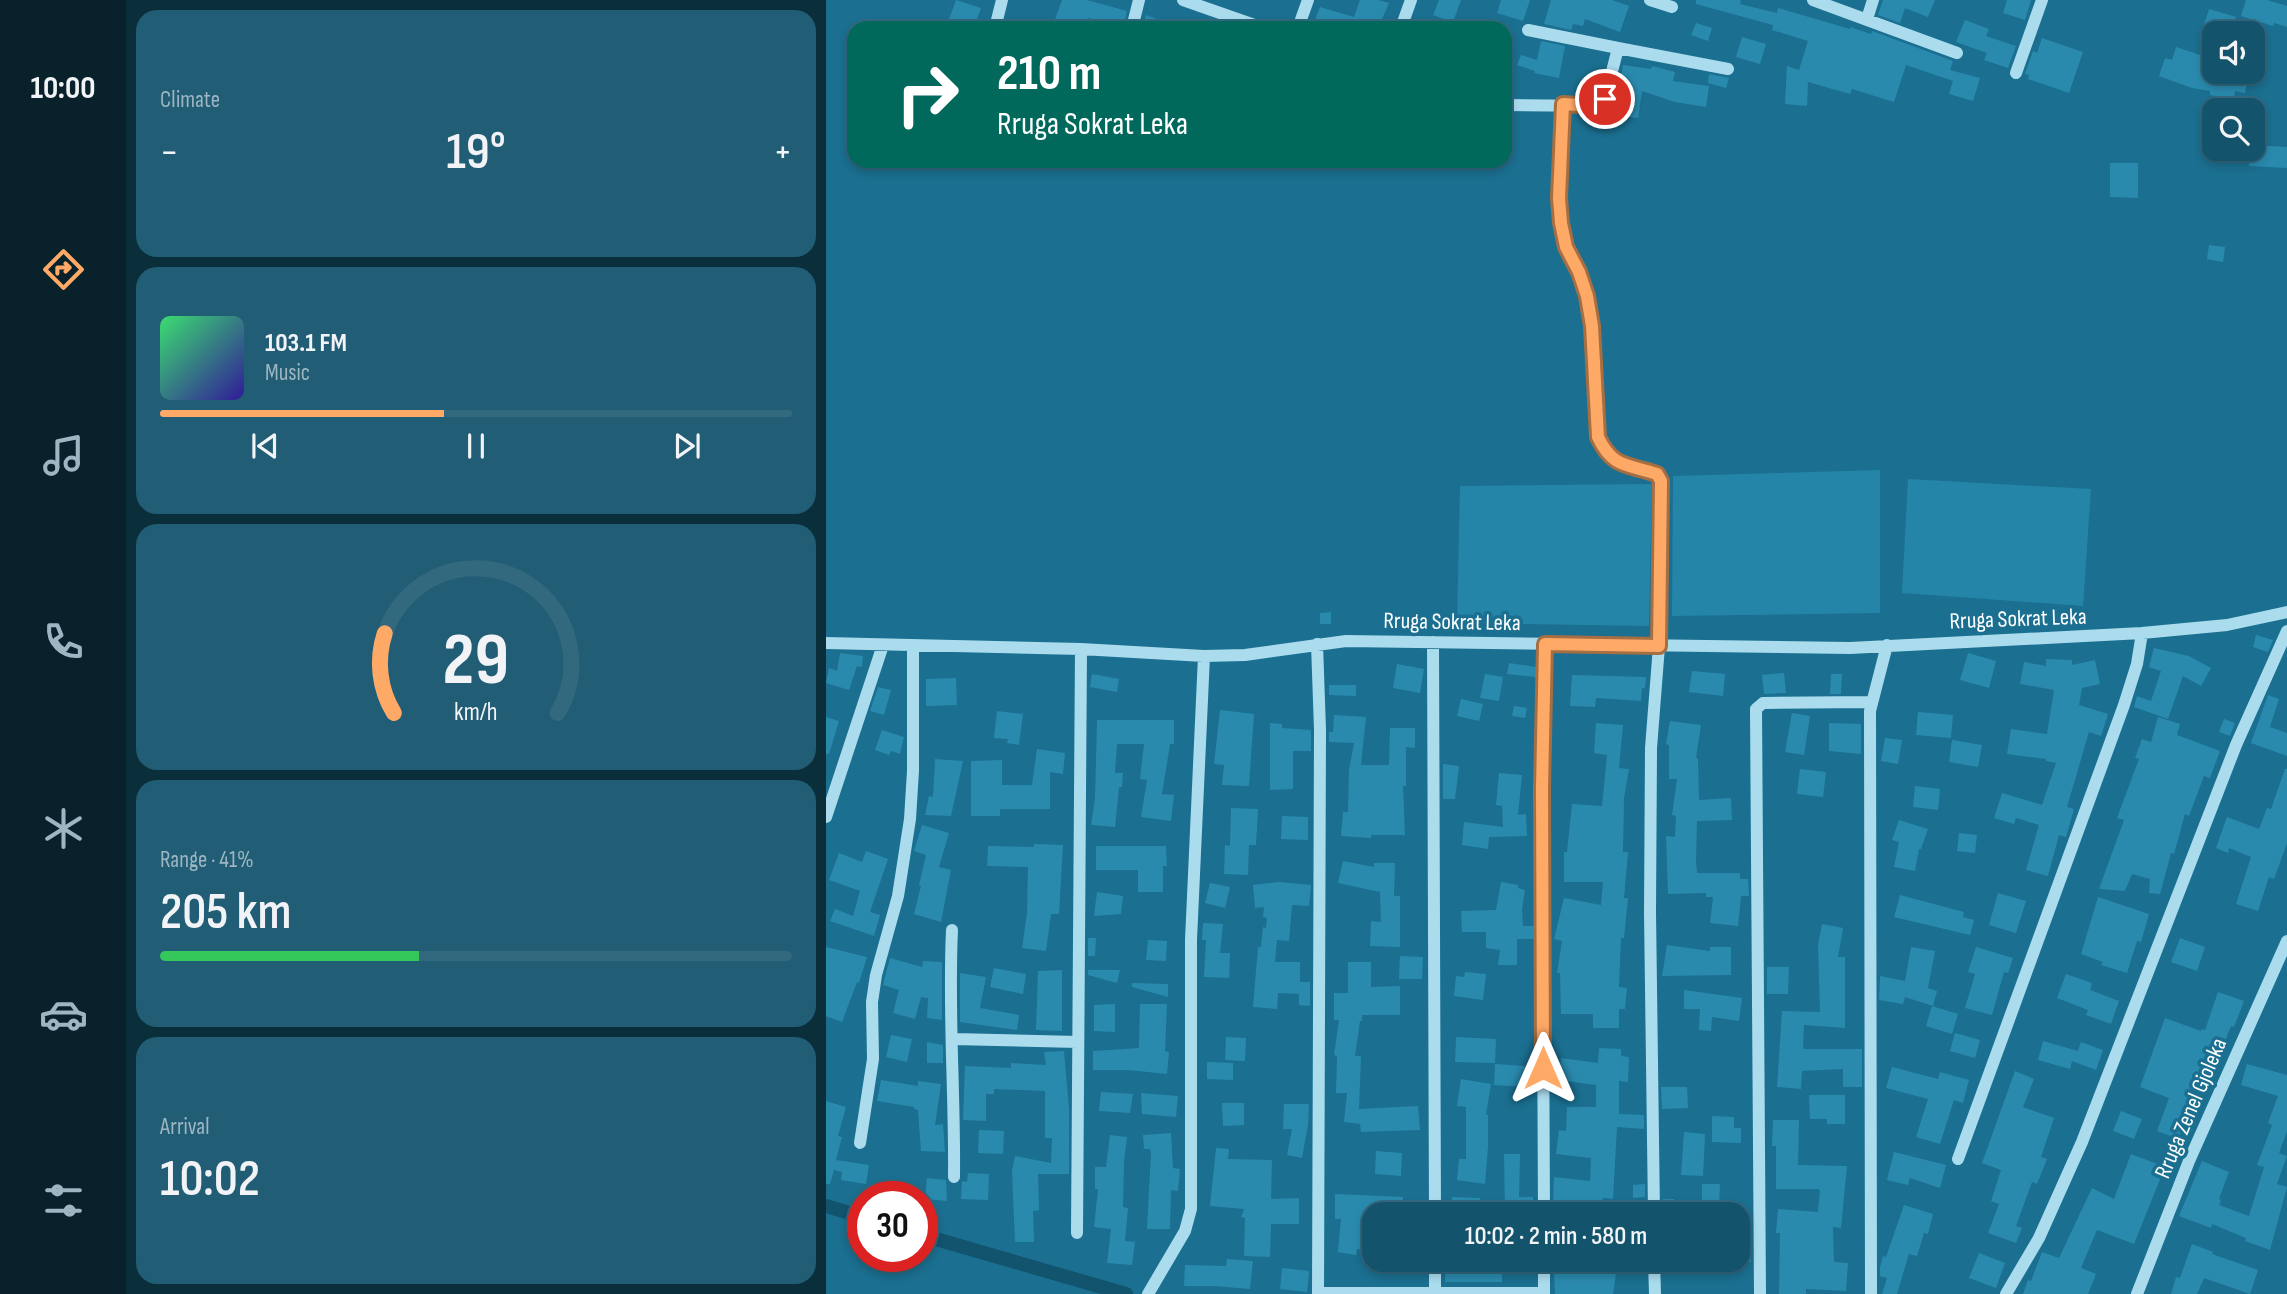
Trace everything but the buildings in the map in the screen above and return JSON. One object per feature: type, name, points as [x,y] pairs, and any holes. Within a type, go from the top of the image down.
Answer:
[{"type":"street","points":[[997,21],[1002,0]]},
{"type":"street","points":[[1134,21],[1139,0]]},
{"type":"street","points":[[1185,0],[1244,21]]},
{"type":"street","points":[[1300,21],[1308,0]]},
{"type":"street","points":[[1404,21],[1411,0]]},
{"type":"street","points":[[1650,0],[1672,7]]},
{"type":"street","points":[[1812,0],[1957,53]]},
{"type":"street","points":[[1867,19],[1873,0]]},
{"type":"street","points":[[2016,73],[2042,0]]},
{"type":"street","points":[[1528,30],[1728,69]]},
{"type":"street","points":[[1512,106],[1562,110],[1601,104],[1605,99],[1618,48]]},
{"type":"street","points":[[1562,110],[1559,198],[1561,223],[1566,247],[1579,272],[1587,296],[1592,326],[1598,437],[1605,452],[1614,461],[1657,474],[1661,481],[1659,646],[1651,748],[1654,1202]]},
{"type":"street","name":"Rruga Sokrat Leka","points":[[826,643],[1082,649],[1204,656],[1245,655],[1346,641],[1850,648],[2143,633],[2227,625],[2287,612]]},
{"type":"street","points":[[2006,1294],[2039,1238],[2073,1164],[2236,745],[2287,631]]},
{"type":"street","points":[[1958,1159],[2124,705],[2137,664],[2143,633]]},
{"type":"street","points":[[1433,642],[1435,1202]]},
{"type":"street","points":[[1317,644],[1320,730],[1318,1293],[1544,1294],[1544,1272]]},
{"type":"street","points":[[1544,1202],[1542,788],[1545,644]]},
{"type":"street","points":[[826,817],[883,645]]},
{"type":"street","points":[[1871,1294],[1871,702],[1887,645]]},
{"type":"street","points":[[860,1143],[873,1059],[872,1002],[876,975],[898,896],[910,819],[913,771],[913,646]]},
{"type":"street","points":[[1077,1233],[1082,649]]},
{"type":"street","points":[[1150,1291],[1185,1231],[1191,1209],[1192,940],[1204,656]]},
{"type":"street","points":[[1760,1294],[1756,709],[1763,703],[1871,702]]},
{"type":"street","points":[[952,930],[949,1007],[953,1039],[954,1177]]},
{"type":"street","name":"Rruga Zenel Gjoleka","points":[[2137,1294],[2189,1161],[2287,941]]},
{"type":"street","points":[[953,1039],[1078,1042]]},
{"type":"street","points":[[1435,1272],[1435,1293]]},
{"type":"street","points":[[1654,1272],[1655,1294]]},
{"type":"shaded area","points":[[1880,470],[1880,613],[1672,616],[1673,476]]},
{"type":"shaded area","points":[[1908,479],[2091,489],[2083,606],[1902,593]]},
{"type":"shaded area","points":[[1652,484],[1649,626],[1457,623],[1460,486]]},
{"type":"waterway","points":[[826,1206],[847,1212]]},
{"type":"waterway","points":[[938,1240],[1126,1294]]},
{"type":"route","points":[[1543,1068],[1542,788],[1545,644],[1659,646],[1661,481],[1657,474],[1650,471],[1624,466],[1614,461],[1605,452],[1598,437],[1592,326],[1587,296],[1579,272],[1566,247],[1561,223],[1559,198],[1563,104],[1595,106],[1605,99]]}]
